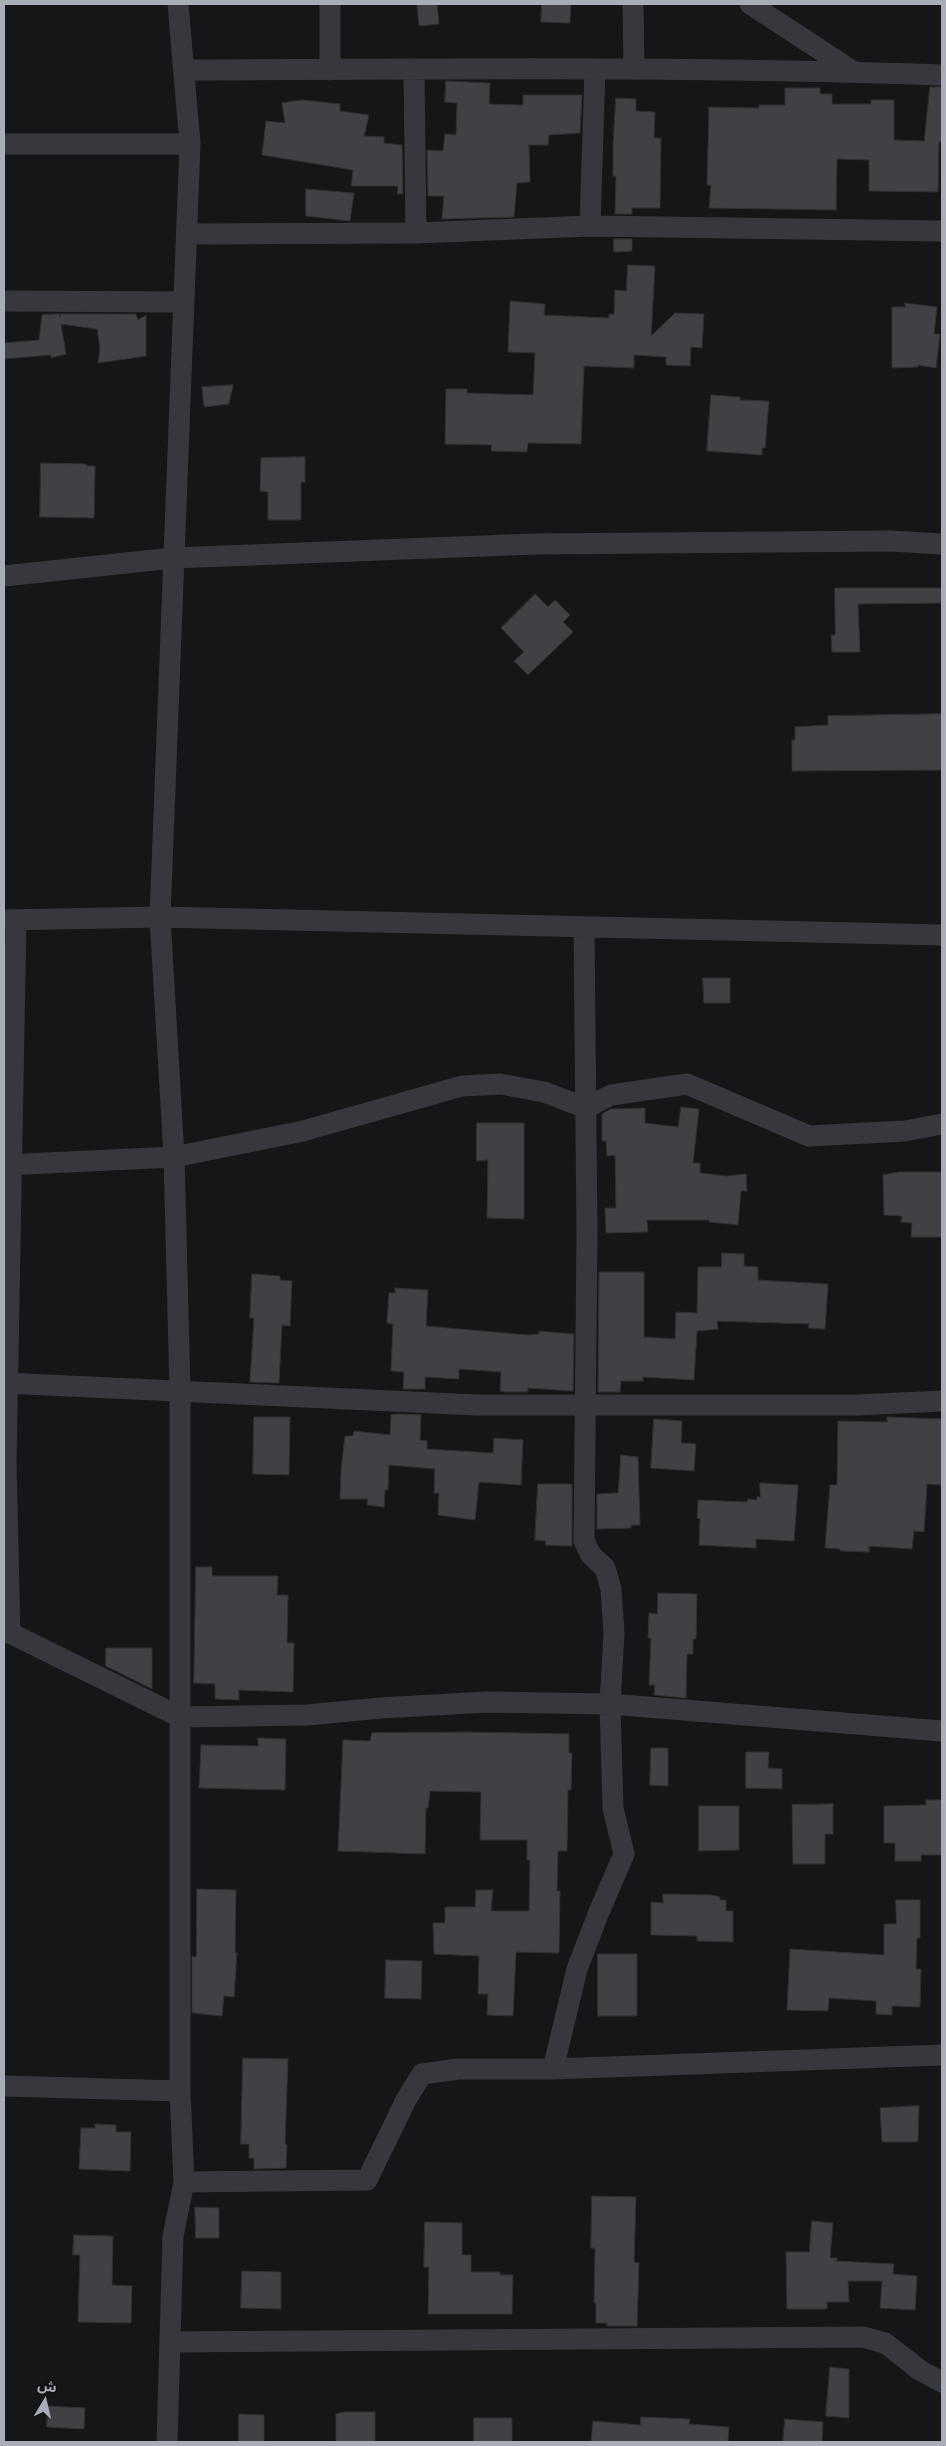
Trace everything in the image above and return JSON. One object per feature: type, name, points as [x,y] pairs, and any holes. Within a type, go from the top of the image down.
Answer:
[{"type":"street","points":[[167,2442],[173,2236],[184,2182],[180,2090],[180,1391],[174,1157],[160,917],[182,302],[190,144],[178,4]]},
{"type":"street","points":[[330,4],[330,70]]},
{"type":"street","points":[[632,4],[634,69]]},
{"type":"street","points":[[750,4],[854,72]]},
{"type":"street","points":[[184,70],[414,71],[504,68],[854,72],[942,75]]},
{"type":"street","points":[[590,226],[595,69]]},
{"type":"street","points":[[414,71],[416,233]]},
{"type":"street","points":[[4,144],[190,144]]},
{"type":"street","points":[[186,234],[416,233],[590,226],[942,232]]},
{"type":"street","points":[[4,301],[182,302]]},
{"type":"street","points":[[4,576],[173,558],[535,544],[890,541],[942,544]]},
{"type":"street","points":[[942,935],[160,917],[10,920],[5,1383],[7,1633],[180,1717],[307,1715],[487,1702],[610,1704],[942,1731]]},
{"type":"street","points":[[552,2069],[577,1969],[598,1912],[624,1854],[613,1808],[610,1704],[614,1633],[611,1589],[605,1568],[591,1555],[584,1541],[586,1108],[584,928]]},
{"type":"street","points":[[7,1165],[174,1157],[303,1130],[462,1086],[500,1084],[544,1092],[586,1108],[611,1095],[687,1084],[808,1136],[905,1131],[942,1124]]},
{"type":"street","points":[[5,1383],[477,1405],[857,1405],[942,1401]]},
{"type":"street","points":[[184,2182],[366,2180],[406,2100],[422,2074],[459,2069],[552,2069],[942,2055]]},
{"type":"street","points":[[4,2086],[180,2090]]},
{"type":"street","points":[[171,2342],[862,2337],[885,2342],[920,2371],[942,2382]]},
{"type":"building","points":[[437,4],[439,24],[419,26],[417,5]]},
{"type":"building","points":[[542,4],[571,4],[570,23],[541,22]]},
{"type":"building","points":[[446,81],[490,83],[489,104],[523,105],[523,95],[582,95],[580,133],[549,135],[548,145],[529,145],[530,182],[517,183],[514,217],[442,219],[444,196],[428,196],[427,150],[443,151],[445,134],[456,135],[457,103],[445,102]]},
{"type":"building","points":[[930,87],[942,87],[942,142],[939,142],[938,192],[869,191],[869,160],[837,159],[836,210],[709,208],[711,185],[707,185],[709,107],[759,108],[759,105],[785,105],[785,88],[820,88],[820,94],[832,94],[832,104],[871,104],[871,100],[894,100],[894,140],[924,141]]},
{"type":"building","points":[[616,98],[636,99],[636,111],[655,112],[654,138],[661,138],[660,208],[632,208],[632,214],[615,214],[616,176],[613,176],[613,145]]},
{"type":"building","points":[[302,100],[340,104],[340,111],[369,115],[364,136],[384,137],[384,143],[402,145],[403,194],[397,194],[398,186],[351,186],[353,170],[262,155],[266,121],[285,123],[282,103]]},
{"type":"building","points":[[306,189],[354,193],[350,221],[306,216]]},
{"type":"building","points":[[614,239],[632,239],[632,251],[614,252]]},
{"type":"building","points":[[628,265],[655,266],[651,336],[675,313],[704,314],[702,348],[691,347],[690,366],[666,365],[666,357],[634,355],[634,368],[584,366],[581,444],[528,443],[527,452],[491,451],[492,445],[445,444],[446,389],[467,389],[467,393],[533,395],[535,353],[508,352],[510,301],[545,304],[544,315],[609,318],[609,314],[614,314],[615,290],[626,291]]},
{"type":"building","points":[[905,303],[937,307],[934,334],[940,334],[936,368],[918,365],[918,367],[892,368],[892,307],[905,307]]},
{"type":"building","points":[[59,314],[60,318],[60,314],[136,314],[138,320],[146,315],[146,356],[98,363],[100,348],[97,329],[61,324],[66,354],[51,358],[51,355],[4,359],[4,343],[39,340],[42,315]]},
{"type":"building","points":[[233,385],[229,404],[204,407],[202,387]]},
{"type":"building","points":[[711,395],[740,397],[740,400],[769,401],[765,448],[762,448],[762,455],[707,451]]},
{"type":"building","points":[[305,457],[305,482],[301,482],[301,520],[268,520],[268,492],[260,491],[261,458]]},
{"type":"building","points":[[41,463],[95,466],[94,518],[40,517]]},
{"type":"building","points":[[835,588],[942,588],[942,603],[858,604],[860,652],[832,652],[831,635],[835,635]]},
{"type":"building","points":[[535,594],[548,607],[555,600],[570,615],[563,622],[573,632],[528,675],[514,661],[524,652],[501,628]]},
{"type":"building","points":[[942,714],[942,770],[792,771],[792,740],[795,740],[795,727],[828,725],[828,716]]},
{"type":"building","points":[[703,978],[730,978],[730,1003],[704,1003]]},
{"type":"building","points":[[681,1107],[699,1109],[693,1163],[700,1163],[700,1173],[727,1176],[746,1174],[747,1191],[741,1191],[738,1225],[709,1222],[709,1220],[647,1220],[648,1232],[606,1233],[605,1208],[616,1208],[615,1155],[607,1156],[606,1141],[602,1141],[602,1114],[611,1109],[645,1108],[645,1123],[678,1127]]},
{"type":"building","points":[[477,1123],[524,1123],[524,1219],[487,1218],[488,1160],[477,1161]]},
{"type":"building","points":[[899,1172],[942,1172],[942,1237],[911,1237],[912,1223],[901,1222],[902,1216],[884,1215],[883,1175]]},
{"type":"building","points":[[722,1253],[744,1254],[744,1266],[758,1267],[758,1280],[828,1284],[825,1329],[808,1328],[809,1324],[717,1321],[718,1329],[697,1331],[694,1380],[643,1377],[643,1381],[621,1381],[620,1392],[598,1392],[599,1272],[644,1272],[644,1337],[675,1339],[676,1312],[697,1313],[698,1267],[721,1267]]},
{"type":"building","points":[[252,1274],[280,1276],[280,1280],[292,1281],[290,1326],[282,1325],[279,1383],[250,1382],[254,1318],[250,1318]]},
{"type":"building","points":[[395,1288],[428,1290],[426,1326],[527,1335],[539,1334],[539,1331],[574,1334],[573,1391],[528,1388],[528,1392],[505,1392],[500,1391],[501,1372],[459,1369],[459,1379],[425,1377],[425,1389],[403,1389],[404,1372],[391,1371],[393,1324],[387,1323],[389,1293],[395,1293]]},
{"type":"building","points":[[391,1415],[421,1415],[420,1440],[427,1441],[427,1449],[493,1453],[494,1438],[523,1440],[521,1485],[479,1482],[475,1520],[438,1515],[439,1493],[434,1493],[435,1469],[389,1465],[388,1490],[385,1490],[384,1507],[367,1505],[368,1499],[340,1499],[345,1436],[353,1436],[354,1431],[390,1435]]},
{"type":"building","points":[[254,1417],[290,1417],[289,1475],[253,1474]]},
{"type":"building","points":[[887,1417],[942,1419],[942,1485],[927,1484],[924,1532],[914,1531],[912,1549],[869,1546],[869,1552],[840,1551],[840,1549],[825,1548],[830,1485],[837,1485],[838,1421],[887,1422]]},
{"type":"building","points":[[654,1419],[682,1421],[681,1443],[696,1444],[694,1471],[651,1468]]},
{"type":"building","points":[[621,1455],[638,1457],[640,1525],[631,1525],[631,1528],[597,1529],[597,1494],[618,1493]]},
{"type":"building","points":[[760,1483],[798,1485],[794,1541],[756,1539],[756,1548],[699,1545],[700,1519],[697,1518],[698,1500],[747,1502],[748,1499],[757,1500],[757,1497],[760,1497]]},
{"type":"building","points":[[538,1484],[572,1484],[572,1546],[545,1545],[546,1541],[535,1540]]},
{"type":"building","points":[[196,1567],[212,1567],[212,1576],[278,1576],[277,1595],[288,1595],[287,1643],[294,1643],[293,1692],[239,1690],[239,1700],[215,1699],[215,1684],[194,1683]]},
{"type":"building","points":[[658,1593],[697,1594],[696,1639],[693,1639],[693,1654],[687,1654],[686,1698],[654,1695],[655,1685],[649,1685],[651,1638],[648,1638],[649,1613],[657,1614]]},
{"type":"building","points":[[106,1648],[152,1648],[152,1689],[106,1666]]},
{"type":"building","points":[[372,1733],[569,1734],[569,1753],[572,1753],[571,1790],[568,1790],[567,1851],[558,1851],[557,1891],[560,1891],[559,1953],[516,1952],[513,2016],[487,2015],[488,1994],[478,1994],[479,1956],[434,1954],[433,1923],[445,1923],[445,1907],[475,1907],[476,1890],[493,1890],[491,1911],[529,1911],[530,1860],[527,1860],[527,1840],[480,1840],[481,1792],[430,1791],[428,1808],[426,1808],[425,1854],[338,1851],[343,1740],[370,1741]]},
{"type":"building","points":[[258,1738],[286,1739],[285,1790],[199,1788],[201,1745],[258,1746]]},
{"type":"building","points":[[651,1748],[668,1748],[668,1786],[650,1785]]},
{"type":"building","points":[[746,1752],[769,1752],[768,1768],[782,1769],[782,1789],[746,1788]]},
{"type":"building","points":[[926,1800],[942,1800],[942,1855],[921,1855],[921,1861],[895,1861],[895,1843],[884,1843],[884,1806],[926,1805]]},
{"type":"building","points":[[833,1804],[833,1834],[825,1834],[825,1864],[793,1864],[792,1805]]},
{"type":"building","points":[[699,1806],[739,1806],[739,1850],[699,1851]]},
{"type":"building","points":[[197,1889],[236,1890],[235,1953],[237,1953],[234,1997],[224,1996],[222,2016],[192,2013],[192,1956],[196,1957]]},
{"type":"building","points":[[663,1894],[712,1895],[720,1897],[720,1900],[726,1900],[726,1911],[733,1911],[733,1942],[697,1941],[697,1936],[651,1935],[651,1902],[663,1903]]},
{"type":"building","points":[[896,1900],[920,1900],[920,1938],[917,1938],[916,1969],[921,1969],[920,2007],[892,2006],[892,2015],[876,2014],[876,2001],[829,1998],[828,2011],[787,2010],[790,1949],[884,1955],[884,1924],[896,1924]]},
{"type":"building","points":[[598,1954],[637,1954],[637,2016],[598,2016]]},
{"type":"building","points":[[386,1960],[422,1961],[421,1999],[385,1998]]},
{"type":"building","points":[[243,2058],[288,2059],[286,2168],[254,2169],[254,2158],[249,2158],[249,2144],[241,2144]]},
{"type":"building","points":[[919,2106],[918,2142],[882,2142],[880,2108]]},
{"type":"building","points":[[95,2124],[116,2125],[116,2132],[131,2132],[130,2171],[79,2169],[81,2128],[95,2128]]},
{"type":"building","points":[[592,2196],[636,2197],[634,2262],[639,2263],[637,2326],[607,2326],[607,2323],[596,2323],[596,2303],[594,2303],[595,2248],[591,2248]]},
{"type":"building","points":[[195,2207],[219,2208],[219,2238],[196,2238]]},
{"type":"building","points":[[812,2221],[833,2223],[830,2258],[837,2258],[836,2261],[894,2264],[893,2274],[917,2276],[915,2310],[880,2308],[882,2281],[848,2281],[849,2302],[827,2302],[827,2309],[787,2309],[786,2252],[809,2252]]},
{"type":"building","points":[[425,2222],[462,2223],[462,2255],[471,2255],[471,2272],[500,2272],[500,2275],[513,2275],[512,2314],[428,2314],[429,2267],[424,2267]]},
{"type":"building","points":[[74,2235],[113,2236],[112,2285],[132,2286],[131,2323],[78,2322],[80,2255],[73,2255]]},
{"type":"building","points":[[242,2271],[281,2272],[281,2309],[241,2308]]},
{"type":"building","points":[[830,2367],[849,2369],[849,2418],[826,2416]]},
{"type":"building","points":[[48,2406],[85,2408],[84,2429],[47,2427]]},
{"type":"building","points":[[344,2412],[375,2412],[375,2442],[336,2442],[336,2414]]},
{"type":"building","points":[[239,2414],[264,2415],[264,2442],[239,2442]]},
{"type":"building","points":[[641,2417],[690,2419],[689,2424],[729,2427],[728,2442],[591,2442],[593,2421],[640,2425]]},
{"type":"building","points":[[474,2418],[512,2418],[512,2442],[474,2442]]},
{"type":"building","points":[[785,2419],[823,2422],[822,2442],[783,2442]]}]
